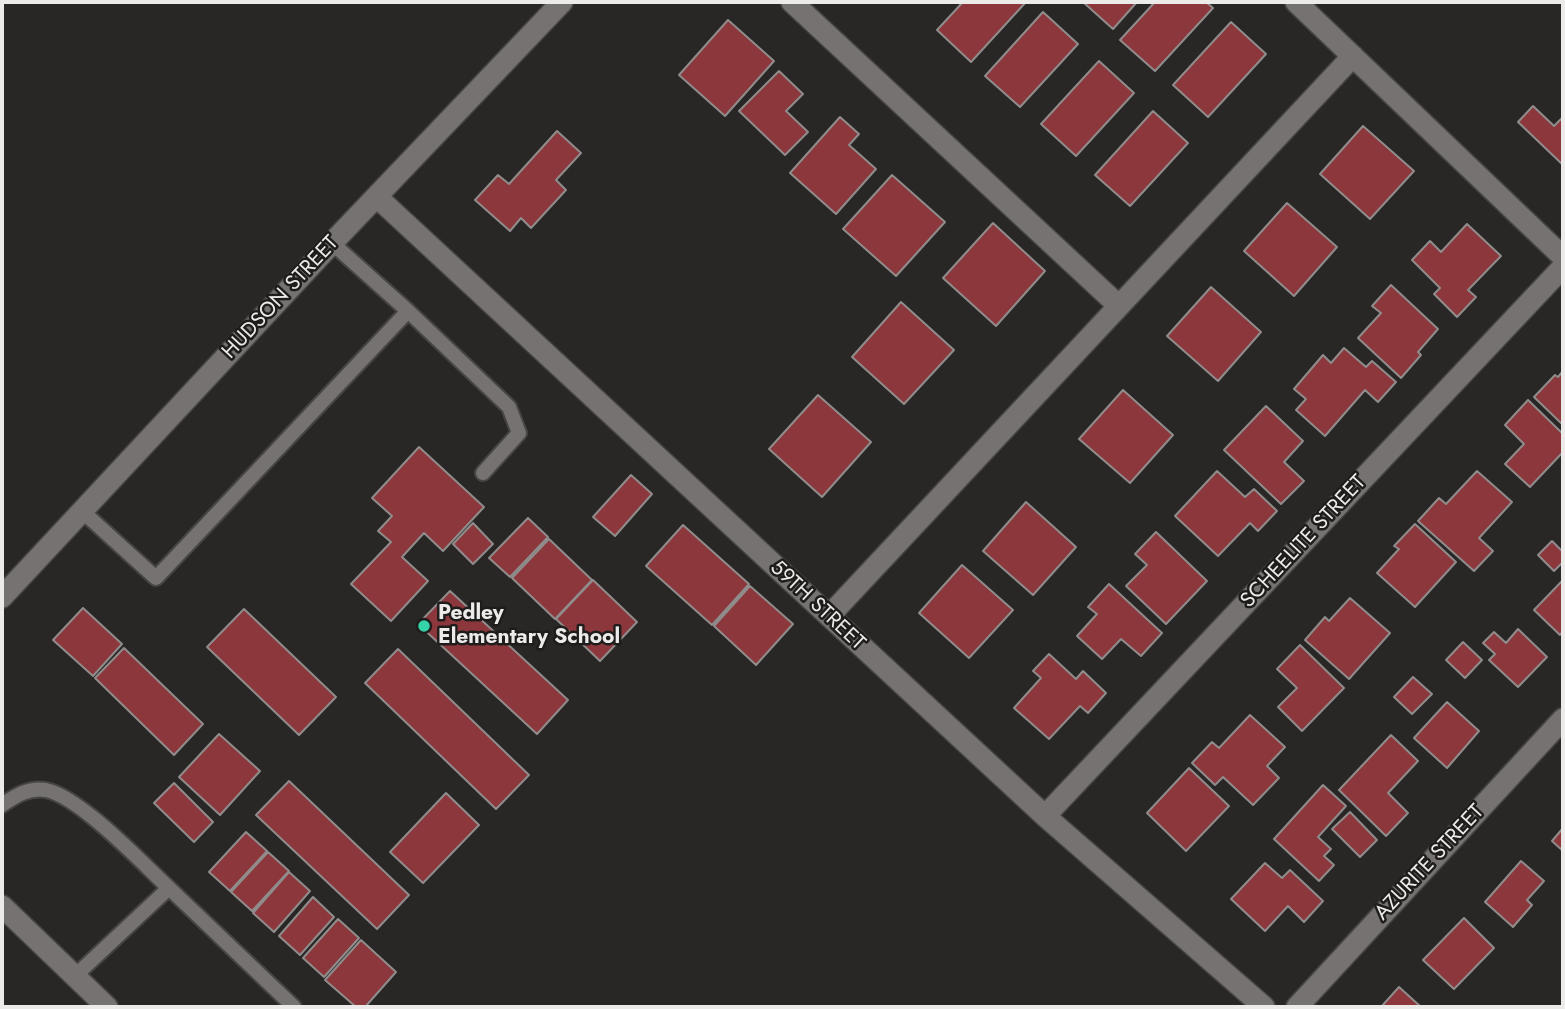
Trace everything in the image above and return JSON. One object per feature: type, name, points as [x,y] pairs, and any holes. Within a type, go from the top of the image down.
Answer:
[{"type":"street","name":"HUDSON STREET","points":[[2,597],[332,243],[562,2]]},
{"type":"street","points":[[792,2],[1119,306]]},
{"type":"street","points":[[1296,2],[1563,257]]},
{"type":"street","points":[[829,616],[1353,56]]},
{"type":"street","name":"59TH STREET","points":[[377,197],[1045,816],[1264,1007]]},
{"type":"street","name":"SCHEELITE STREET","points":[[1045,816],[1563,267]]},
{"type":"street","name":"AZURITE STREET","points":[[1297,1007],[1563,719]]},
{"type":"street","points":[[2,906],[107,1007]]},
{"type":"lane","points":[[332,243],[509,407],[519,433],[483,473]]},
{"type":"lane","points":[[82,511],[156,578],[408,311]]},
{"type":"lane","points":[[2,806],[19,793],[46,790],[76,803],[294,1007]]},
{"type":"lane","points":[[75,976],[169,888]]},
{"type":"building","points":[[963,2],[1026,2],[971,62],[937,30]]},
{"type":"building","points":[[1083,2],[1137,2],[1113,29]]},
{"type":"building","points":[[1155,2],[1206,2],[1213,8],[1155,71],[1120,40]]},
{"type":"building","points":[[1043,12],[1078,44],[1020,107],[985,76]]},
{"type":"building","points":[[728,20],[774,61],[725,116],[679,75]]},
{"type":"building","points":[[1231,22],[1266,54],[1208,117],[1173,85]]},
{"type":"building","points":[[1099,61],[1134,93],[1076,156],[1041,124]]},
{"type":"building","points":[[779,71],[803,94],[786,111],[808,132],[785,155],[739,111]]},
{"type":"building","points":[[1533,106],[1554,126],[1563,117],[1563,165],[1518,122]]},
{"type":"building","points":[[1153,111],[1188,143],[1130,206],[1095,175]]},
{"type":"building","points":[[840,117],[859,134],[849,145],[876,169],[836,214],[790,173]]},
{"type":"building","points":[[1363,126],[1414,171],[1370,219],[1320,174]]},
{"type":"building","points":[[557,131],[581,153],[556,180],[566,190],[531,228],[521,218],[510,231],[475,200],[498,175],[509,184]]},
{"type":"building","points":[[892,175],[945,222],[896,276],[843,229]]},
{"type":"building","points":[[1287,203],[1337,247],[1294,296],[1244,251]]},
{"type":"building","points":[[993,223],[1045,271],[996,326],[943,278]]},
{"type":"building","points":[[1467,224],[1501,256],[1468,290],[1476,297],[1457,317],[1434,294],[1440,288],[1412,260],[1430,241],[1441,252]]},
{"type":"building","points":[[1391,285],[1438,329],[1418,352],[1421,355],[1401,378],[1358,338],[1381,313],[1372,306]]},
{"type":"building","points":[[1211,287],[1261,332],[1218,381],[1167,336]]},
{"type":"building","points":[[901,302],[954,350],[904,404],[852,357]]},
{"type":"building","points":[[1344,348],[1366,367],[1372,361],[1396,382],[1378,402],[1365,390],[1325,436],[1296,410],[1306,399],[1294,389],[1323,355],[1331,363]]},
{"type":"building","points":[[1563,371],[1563,425],[1534,397],[1555,375],[1558,377]]},
{"type":"building","points":[[1123,390],[1173,435],[1130,483],[1079,439]]},
{"type":"building","points":[[818,395],[871,442],[822,497],[769,449]]},
{"type":"building","points":[[1528,400],[1563,434],[1563,452],[1530,487],[1505,464],[1524,444],[1505,425]]},
{"type":"building","points":[[1266,406],[1303,441],[1284,462],[1304,481],[1281,504],[1224,450]]},
{"type":"building","points":[[419,447],[484,507],[443,551],[424,533],[402,557],[428,581],[391,621],[351,584],[391,542],[378,531],[392,516],[372,498]]},
{"type":"building","points":[[1217,471],[1245,497],[1254,489],[1277,511],[1258,531],[1250,523],[1218,556],[1175,516]]},
{"type":"building","points":[[1477,471],[1512,502],[1479,538],[1493,551],[1474,571],[1418,521],[1439,498],[1446,504]]},
{"type":"building","points":[[631,475],[652,494],[615,536],[593,517]]},
{"type":"building","points":[[1026,502],[1076,547],[1033,595],[983,551]]},
{"type":"building","points":[[528,518],[548,537],[510,577],[489,558]]},
{"type":"building","points":[[473,523],[493,544],[473,564],[453,544]]},
{"type":"building","points":[[1415,524],[1456,562],[1415,607],[1377,573],[1399,549],[1394,546]]},
{"type":"building","points":[[683,525],[749,584],[712,625],[646,566]]},
{"type":"building","points":[[1156,532],[1207,581],[1166,624],[1126,586],[1147,565],[1135,554]]},
{"type":"building","points":[[549,539],[592,580],[555,619],[512,578]]},
{"type":"building","points":[[1552,541],[1563,552],[1563,562],[1554,571],[1538,555]]},
{"type":"building","points":[[962,565],[1013,610],[969,658],[919,613]]},
{"type":"building","points":[[593,580],[637,622],[600,661],[556,619]]},
{"type":"building","points":[[1563,580],[1563,631],[1560,635],[1534,610]]},
{"type":"building","points":[[1109,584],[1162,633],[1141,656],[1121,639],[1102,659],[1077,636],[1097,614],[1088,607]]},
{"type":"building","points":[[750,586],[793,624],[756,665],[714,626]]},
{"type":"building","points":[[450,591],[568,700],[537,734],[418,624]]},
{"type":"building","points":[[1350,598],[1390,633],[1349,679],[1305,640],[1325,617],[1329,621]]},
{"type":"building","points":[[83,608],[122,644],[93,676],[53,640]]},
{"type":"building","points":[[244,609],[336,697],[299,735],[207,647]]},
{"type":"building","points":[[1518,629],[1547,657],[1518,687],[1489,660],[1495,654],[1483,643],[1494,632],[1506,643]]},
{"type":"building","points":[[1463,642],[1482,660],[1465,678],[1446,660]]},
{"type":"building","points":[[1300,645],[1344,688],[1302,731],[1278,707],[1297,688],[1277,669]]},
{"type":"building","points":[[124,648],[203,724],[174,755],[95,678]]},
{"type":"building","points":[[398,649],[529,775],[496,809],[365,683]]},
{"type":"building","points":[[1049,654],[1076,679],[1083,671],[1106,693],[1088,713],[1080,706],[1049,739],[1014,708],[1041,678],[1033,671]]},
{"type":"building","points":[[1413,677],[1432,694],[1412,714],[1394,697]]},
{"type":"building","points":[[1447,702],[1479,731],[1447,768],[1414,738]]},
{"type":"building","points":[[1250,715],[1285,747],[1267,766],[1279,778],[1253,805],[1223,777],[1215,785],[1192,763],[1212,742],[1219,748]]},
{"type":"building","points":[[219,734],[260,771],[220,815],[179,777]]},
{"type":"building","points":[[1391,735],[1418,761],[1388,793],[1408,813],[1386,836],[1339,790]]},
{"type":"building","points":[[1189,768],[1229,806],[1186,851],[1147,813]]},
{"type":"building","points":[[289,781],[409,895],[377,929],[256,815]]},
{"type":"building","points":[[174,783],[213,822],[194,842],[154,803]]},
{"type":"building","points":[[1323,785],[1346,806],[1318,837],[1331,849],[1324,856],[1334,865],[1319,881],[1274,839]]},
{"type":"building","points":[[446,793],[479,825],[423,883],[390,852]]},
{"type":"building","points":[[1350,812],[1377,840],[1360,857],[1332,829]]},
{"type":"building","points":[[1563,828],[1563,851],[1552,841]]},
{"type":"building","points":[[246,832],[267,851],[230,891],[209,872]]},
{"type":"building","points":[[268,852],[289,871],[252,911],[231,892]]},
{"type":"building","points":[[1521,861],[1544,881],[1527,900],[1532,905],[1513,927],[1485,902]]},
{"type":"building","points":[[1265,863],[1282,878],[1290,870],[1323,901],[1304,922],[1288,906],[1265,931],[1231,899]]},
{"type":"building","points":[[289,872],[310,891],[274,932],[253,913]]},
{"type":"building","points":[[313,897],[334,917],[300,955],[279,936]]},
{"type":"building","points":[[1464,918],[1494,948],[1454,989],[1423,960]]},
{"type":"building","points":[[338,919],[359,938],[324,977],[303,958]]},
{"type":"building","points":[[361,940],[396,972],[365,1007],[356,1007],[325,980]]},
{"type":"building","points":[[1399,987],[1421,1007],[1381,1007]]},
{"type":"place","name":"Pedley Elementary School","points":[[424,626]]}]
